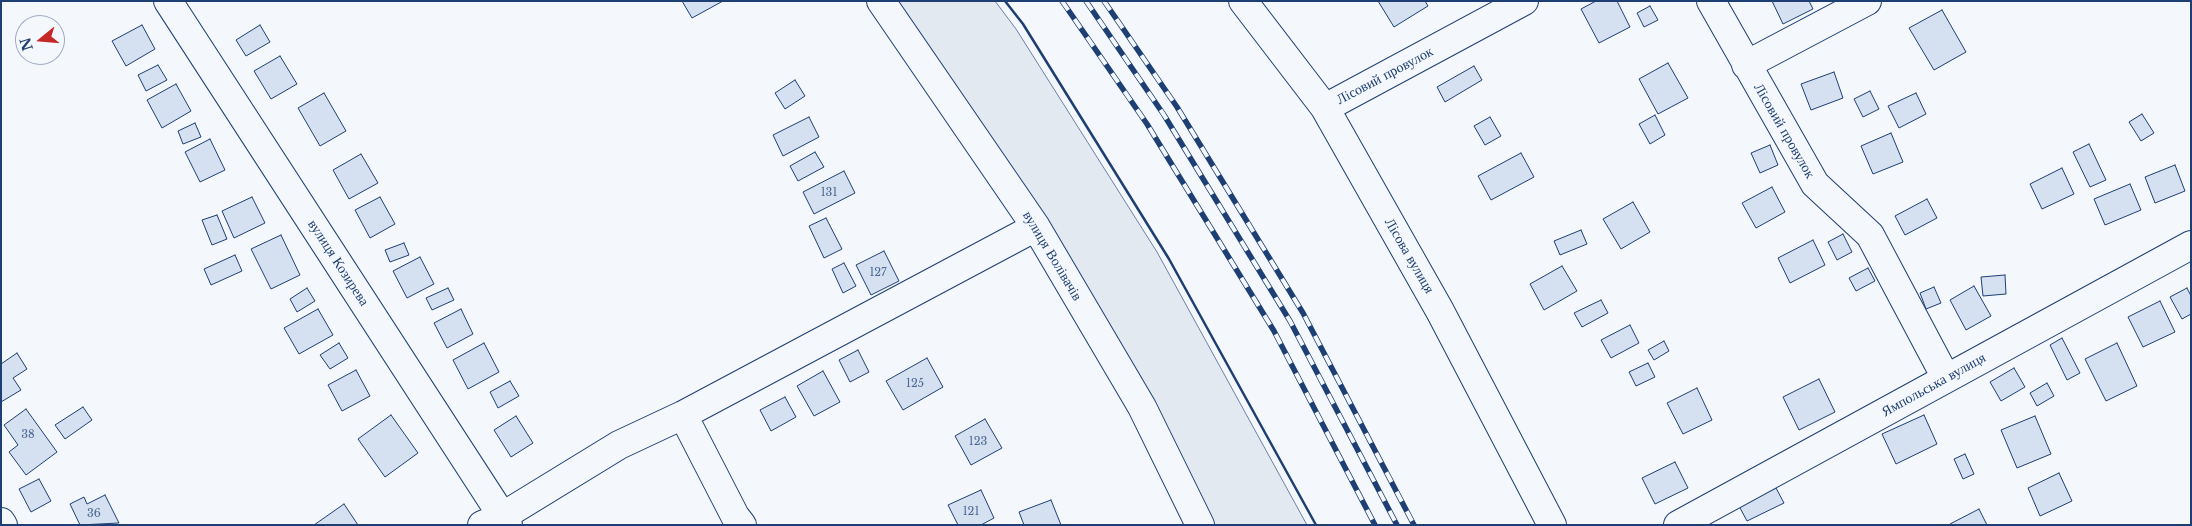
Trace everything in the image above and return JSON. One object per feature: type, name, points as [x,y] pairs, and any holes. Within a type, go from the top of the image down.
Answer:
[{"type":"street","name":"вулиця Козирева","points":[[168,1],[498,522]]},
{"type":"street","name":"вулиця Волівачів","points":[[881,1],[1036,227],[1142,407],[1200,525]]},
{"type":"street","name":"Лісова вулиця","points":[[1243,1],[1325,108],[1440,311],[1552,525]]},
{"type":"street","name":"Лісовий провулок","points":[[1325,108],[1524,1]]},
{"type":"street","name":"Лісовий провулок","points":[[1711,1],[1815,184],[1870,234],[1946,378]]},
{"type":"street","points":[[1746,65],[1867,1]]},
{"type":"street","points":[[498,522],[620,445],[683,415],[1036,227]]},
{"type":"street","name":"Ямпольська вулиця","points":[[1678,525],[2191,245]]},
{"type":"street","points":[[683,415],[735,516],[742,525]]},
{"type":"shaded area","points":[[890,1],[995,1],[1016,29],[1157,252],[1307,525],[1205,525]]},
{"type":"building","points":[[682,1],[723,1],[692,18]]},
{"type":"building","points":[[1378,1],[1425,1],[1428,6],[1394,27]]},
{"type":"building","points":[[1596,1],[1617,1],[1630,27],[1599,43],[1581,9]]},
{"type":"building","points":[[1772,1],[1809,1],[1813,9],[1783,24]]},
{"type":"building","points":[[1650,6],[1658,20],[1644,27],[1637,13]]},
{"type":"building","points":[[1942,10],[1966,52],[1934,70],[1909,28]]},
{"type":"building","points":[[142,25],[155,49],[126,66],[112,41]]},
{"type":"building","points":[[260,25],[270,42],[246,56],[236,40]]},
{"type":"building","points":[[280,56],[297,84],[271,99],[254,71]]},
{"type":"building","points":[[1668,63],[1688,98],[1658,114],[1639,79]]},
{"type":"building","points":[[158,65],[167,80],[146,91],[138,75]]},
{"type":"building","points":[[1474,66],[1482,80],[1445,102],[1437,87]]},
{"type":"building","points":[[1834,72],[1843,98],[1811,110],[1801,84]]},
{"type":"building","points":[[795,80],[805,96],[785,109],[775,93]]},
{"type":"building","points":[[176,84],[191,111],[162,128],[147,100]]},
{"type":"building","points":[[1870,91],[1879,109],[1863,117],[1854,99]]},
{"type":"building","points":[[324,93],[346,131],[320,146],[298,108]]},
{"type":"building","points":[[1916,93],[1926,114],[1899,128],[1888,106]]},
{"type":"building","points":[[2142,114],[2154,133],[2141,141],[2129,122]]},
{"type":"building","points":[[1655,115],[1665,135],[1650,144],[1639,124]]},
{"type":"building","points":[[809,117],[819,137],[783,156],[773,135]]},
{"type":"building","points":[[1490,117],[1501,136],[1485,145],[1474,126]]},
{"type":"building","points":[[195,123],[201,137],[183,144],[178,131]]},
{"type":"building","points":[[1891,133],[1903,162],[1873,174],[1861,146]]},
{"type":"building","points":[[210,139],[225,170],[200,182],[185,152]]},
{"type":"building","points":[[2089,144],[2106,180],[2090,187],[2073,152]]},
{"type":"building","points":[[1770,145],[1778,165],[1760,173],[1751,153]]},
{"type":"building","points":[[815,152],[824,167],[798,181],[790,166]]},
{"type":"building","points":[[1521,153],[1534,177],[1491,200],[1478,176]]},
{"type":"building","points":[[361,154],[378,183],[349,199],[333,170]]},
{"type":"building","points":[[2175,165],[2185,191],[2155,203],[2145,177]]},
{"type":"building","points":[[2062,168],[2074,194],[2042,209],[2030,184]]},
{"type":"building","points":[[844,171],[855,193],[814,214],[803,192]]},
{"type":"building","points":[[2130,184],[2141,210],[2105,225],[2094,199]]},
{"type":"building","points":[[1772,187],[1785,212],[1756,228],[1742,203]]},
{"type":"building","points":[[252,197],[265,223],[234,238],[222,211]]},
{"type":"building","points":[[380,197],[395,224],[370,238],[355,210]]},
{"type":"building","points":[[1927,199],[1937,218],[1905,235],[1895,216]]},
{"type":"building","points":[[1633,202],[1650,232],[1621,249],[1603,219]]},
{"type":"building","points":[[217,215],[227,239],[212,245],[202,220]]},
{"type":"building","points":[[826,218],[842,249],[824,258],[809,226]]},
{"type":"building","points":[[1581,230],[1587,244],[1560,255],[1554,241]]},
{"type":"building","points":[[1843,234],[1852,252],[1837,260],[1828,242]]},
{"type":"building","points":[[281,235],[300,275],[271,289],[251,249]]},
{"type":"building","points":[[1813,240],[1825,265],[1790,283],[1778,258]]},
{"type":"building","points":[[404,243],[409,255],[390,262],[385,250]]},
{"type":"building","points":[[884,251],[899,281],[871,295],[856,265]]},
{"type":"building","points":[[235,255],[242,271],[211,285],[204,269]]},
{"type":"building","points":[[420,257],[434,284],[407,298],[393,271]]},
{"type":"building","points":[[844,263],[856,286],[843,293],[832,269]]},
{"type":"building","points":[[1562,266],[1577,291],[1544,310],[1530,284]]},
{"type":"building","points":[[1868,268],[1875,281],[1856,291],[1849,278]]},
{"type":"building","points":[[2005,275],[2006,294],[1983,296],[1981,277]]},
{"type":"building","points":[[1974,286],[1991,316],[1966,330],[1950,300]]},
{"type":"building","points":[[1934,287],[1941,303],[1926,309],[1920,293]]},
{"type":"building","points":[[307,288],[315,301],[297,312],[290,299]]},
{"type":"building","points":[[448,288],[454,300],[432,310],[426,298]]},
{"type":"building","points":[[2187,288],[2191,296],[2191,314],[2182,319],[2170,297]]},
{"type":"building","points":[[1601,300],[1608,313],[1582,327],[1574,313]]},
{"type":"building","points":[[2160,301],[2175,332],[2143,347],[2128,317]]},
{"type":"building","points":[[318,309],[333,335],[299,354],[284,328]]},
{"type":"building","points":[[461,309],[473,334],[447,348],[434,323]]},
{"type":"building","points":[[1630,325],[1639,343],[1611,358],[1601,340]]},
{"type":"building","points":[[2062,338],[2080,373],[2067,380],[2050,345]]},
{"type":"building","points":[[1664,341],[1669,351],[1654,360],[1648,350]]},
{"type":"building","points":[[339,343],[348,358],[330,369],[320,355]]},
{"type":"building","points":[[484,343],[499,372],[468,389],[453,360]]},
{"type":"building","points":[[2117,343],[2137,386],[2106,401],[2085,359]]},
{"type":"building","points":[[858,350],[869,372],[850,382],[839,360]]},
{"type":"building","points":[[17,353],[27,369],[13,378],[21,390],[1,402],[1,364]]},
{"type":"building","points":[[927,358],[943,387],[903,410],[886,381]]},
{"type":"building","points":[[1648,363],[1655,377],[1636,386],[1629,372]]},
{"type":"building","points":[[2014,368],[2025,387],[2001,401],[1990,382]]},
{"type":"building","points":[[356,370],[370,396],[342,411],[328,385]]},
{"type":"building","points":[[823,371],[840,402],[814,416],[797,386]]},
{"type":"building","points":[[1819,379],[1835,412],[1799,430],[1783,397]]},
{"type":"building","points":[[510,381],[519,396],[498,408],[490,392]]},
{"type":"building","points":[[2047,383],[2054,396],[2037,406],[2030,393]]},
{"type":"building","points":[[1697,388],[1712,420],[1683,434],[1667,403]]},
{"type":"building","points":[[785,397],[796,417],[771,431],[760,410]]},
{"type":"building","points":[[83,407],[92,420],[65,439],[55,425]]},
{"type":"building","points":[[26,409],[57,452],[26,475],[9,452],[18,445],[4,425]]},
{"type":"building","points":[[391,415],[418,453],[385,477],[358,439]]},
{"type":"building","points":[[1924,415],[1937,444],[1896,464],[1882,434]]},
{"type":"building","points":[[516,416],[533,443],[511,457],[494,430]]},
{"type":"building","points":[[2035,416],[2051,454],[2017,468],[2001,430]]},
{"type":"building","points":[[985,419],[1002,448],[971,465],[955,436]]},
{"type":"building","points":[[1965,454],[1974,474],[1963,479],[1954,459]]},
{"type":"building","points":[[1675,462],[1688,488],[1655,504],[1642,478]]},
{"type":"building","points":[[2059,473],[2072,501],[2040,516],[2028,488]]},
{"type":"building","points":[[39,479],[51,501],[31,512],[19,489]]},
{"type":"building","points":[[1776,488],[1784,503],[1747,521],[1739,506]]},
{"type":"building","points":[[981,490],[994,518],[981,525],[958,525],[948,505]]},
{"type":"building","points":[[105,495],[119,523],[80,525],[70,504],[84,497],[87,504]]},
{"type":"building","points":[[1051,500],[1061,525],[1024,525],[1019,512]]},
{"type":"building","points":[[344,504],[358,525],[314,525]]},
{"type":"building","points":[[1979,509],[1987,525],[1950,525],[1950,524]]},
{"type":"railway","points":[[1062,1],[1147,124],[1274,331],[1375,525]]},
{"type":"railway","points":[[1086,1],[1164,115],[1290,321],[1397,525]]},
{"type":"railway","points":[[1104,1],[1177,107],[1303,313],[1414,525]]},
{"type":"wall","points":[[1005,1],[1023,24],[1169,259],[1316,525]]}]
